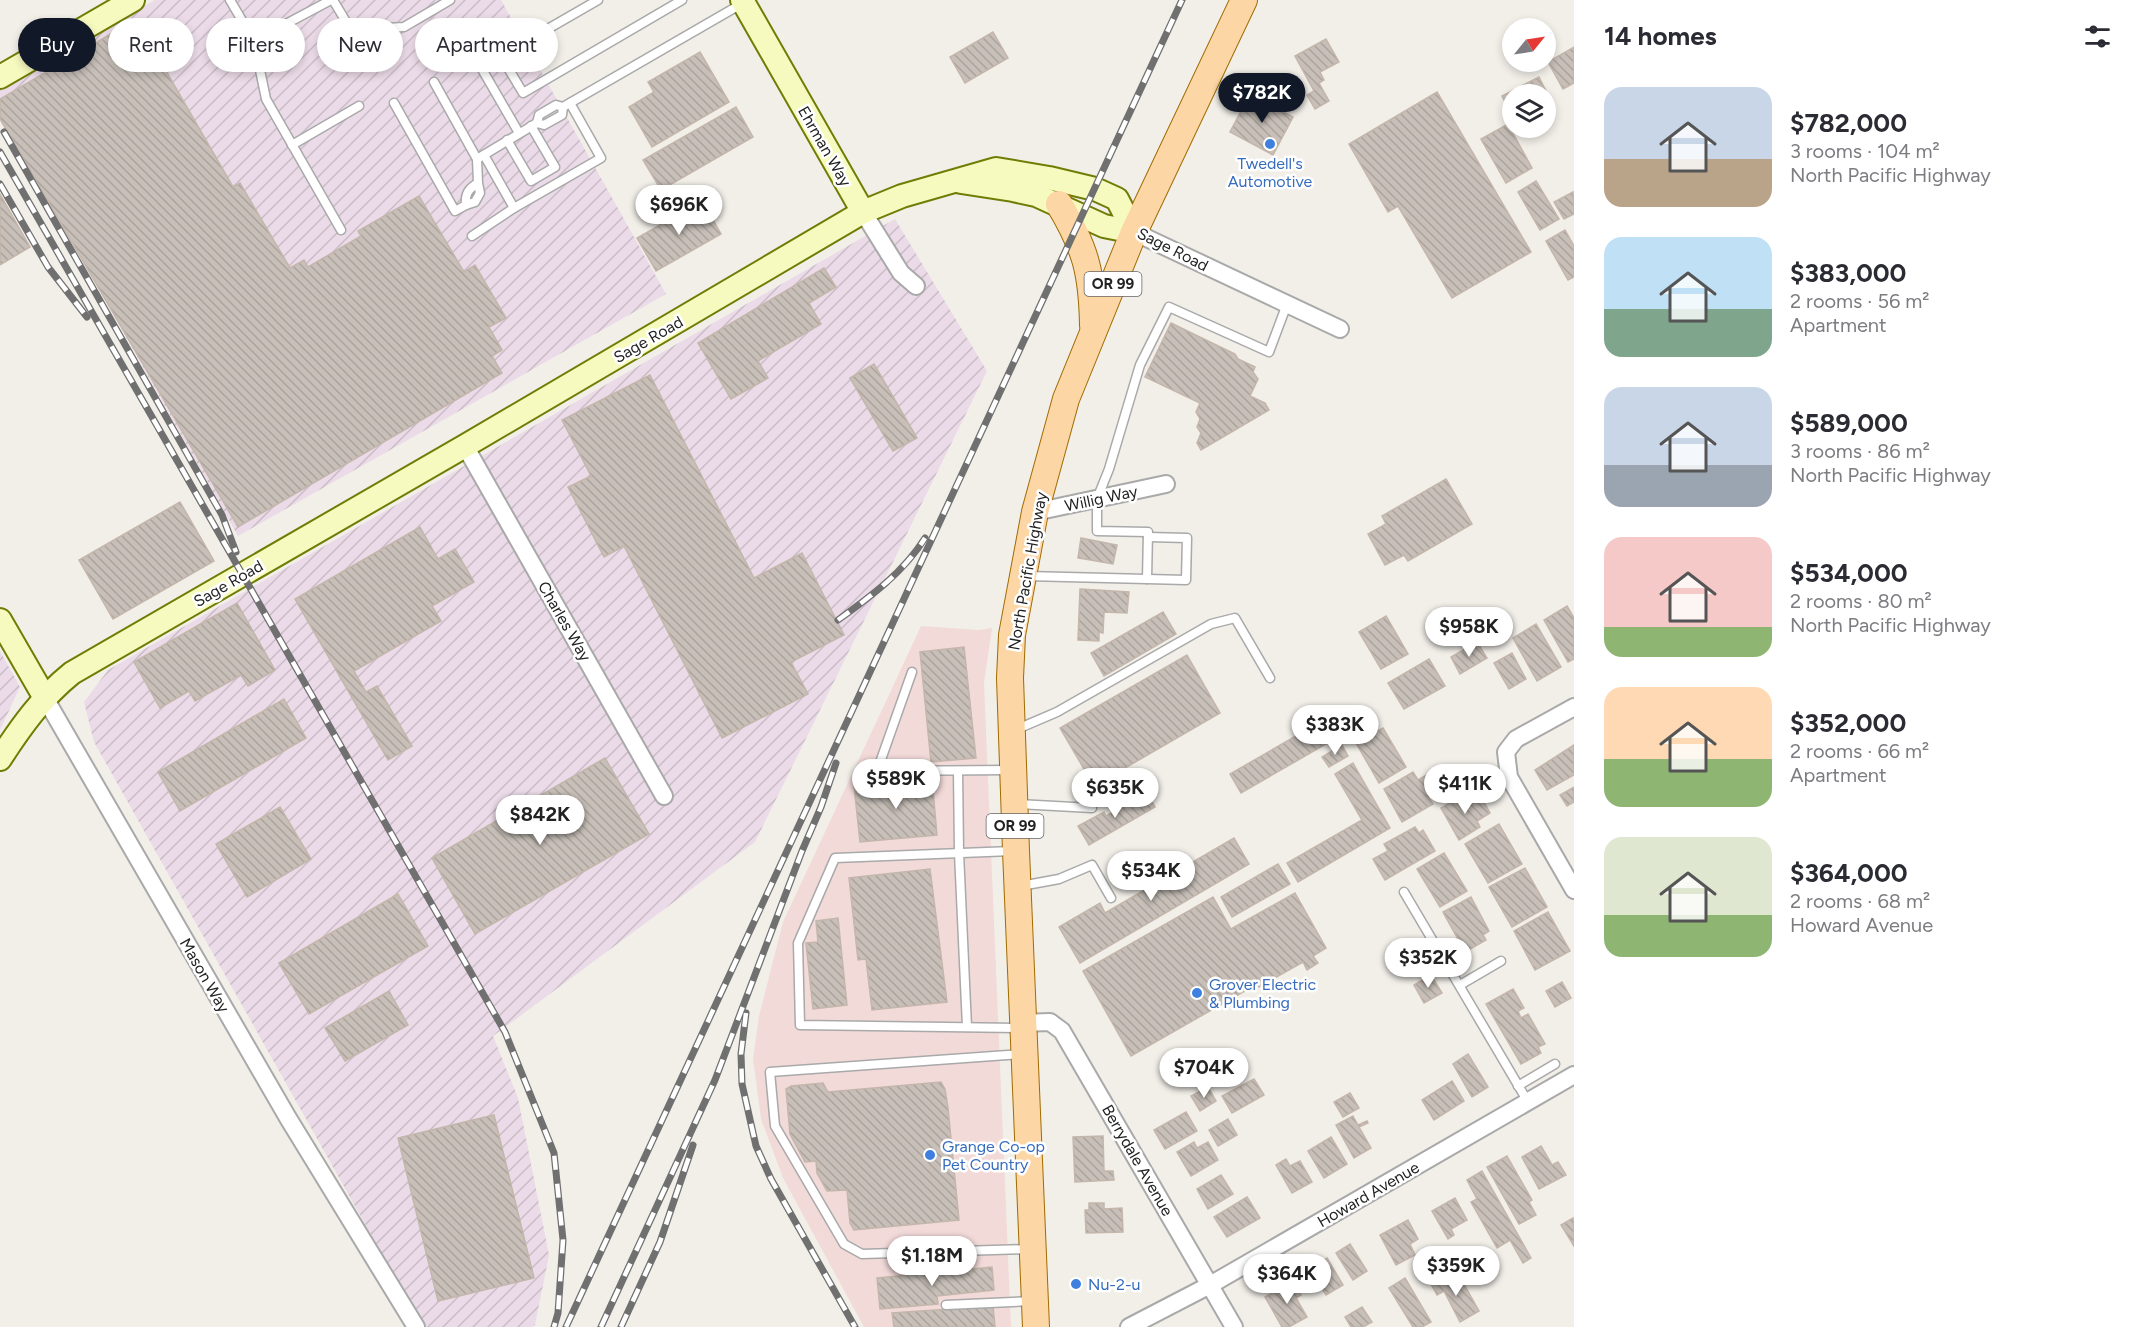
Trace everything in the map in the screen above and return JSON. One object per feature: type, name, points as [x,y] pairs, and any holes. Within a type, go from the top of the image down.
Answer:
[{"type":"main road","points":[[0,77],[133,0]]},
{"type":"main road","name":"North Pacific Highway","points":[[1036,1327],[1014,803],[1010,678],[1012,636],[1035,512],[1066,399],[1134,232],[1244,0]]},
{"type":"main road","name":"Ehrman Way","points":[[742,1],[863,212]]},
{"type":"main road","name":"Sage Road","points":[[0,759],[45,698],[83,666],[465,446],[863,212],[902,196],[996,169],[1095,189],[1117,199],[1134,232]]},
{"type":"main road","points":[[956,182],[1013,190],[1059,204],[1104,226],[1134,232]]},
{"type":"main road","points":[[1059,204],[1084,252],[1092,293],[1093,335]]},
{"type":"main road","name":"Mason Way","points":[[0,620],[45,698]]},
{"type":"street","name":"Ehrman Way","points":[[863,212],[902,273],[916,286]]},
{"type":"street","name":"Sage Road","points":[[1134,232],[1340,328]]},
{"type":"street","name":"Charles Way","points":[[465,446],[664,796]]},
{"type":"street","name":"Willig Way","points":[[1035,512],[1166,484]]},
{"type":"street","name":"Mason Way","points":[[45,698],[288,1118],[416,1327]]},
{"type":"street","points":[[1574,707],[1516,739],[1506,752],[1509,777],[1574,890]]},
{"type":"street","name":"Berrydale Avenue","points":[[1023,1026],[1050,1022],[1062,1030],[1234,1327]]},
{"type":"street","name":"Howard Avenue","points":[[1129,1327],[1210,1285],[1574,1075]]},
{"type":"lane","points":[[230,0],[241,18]]},
{"type":"lane","points":[[298,18],[332,0],[351,30],[404,27],[450,0]]},
{"type":"lane","points":[[598,0],[501,56],[523,93],[682,0]]},
{"type":"lane","points":[[394,103],[455,211],[466,205],[465,196],[477,183],[481,157],[534,125],[539,115],[556,105],[567,105],[742,1]]},
{"type":"lane","points":[[260,72],[266,99],[340,230]]},
{"type":"lane","points":[[484,72],[519,134]]},
{"type":"lane","points":[[434,82],[514,208]]},
{"type":"lane","points":[[472,236],[514,208],[601,158],[567,105]]},
{"type":"lane","points":[[292,145],[359,106]]},
{"type":"lane","points":[[507,140],[531,181],[555,167],[534,125]]},
{"type":"lane","points":[[1147,579],[1148,532],[1096,531],[1097,499],[1109,470],[1140,365],[1169,307],[1269,352],[1287,304]]},
{"type":"lane","points":[[1023,576],[1186,580],[1187,538],[1148,537]]},
{"type":"lane","points":[[1012,731],[1057,712],[1211,624],[1235,618],[1270,678]]},
{"type":"lane","points":[[912,672],[877,771],[1013,770]]},
{"type":"lane","points":[[958,771],[959,853],[967,1027]]},
{"type":"lane","points":[[1014,803],[1092,808]]},
{"type":"lane","points":[[1016,851],[835,858],[798,943],[800,1025],[1023,1026]]},
{"type":"lane","points":[[1017,887],[1059,879],[1092,865],[1111,898]]},
{"type":"lane","points":[[1404,892],[1528,1102]]},
{"type":"lane","points":[[1460,985],[1501,961]]},
{"type":"lane","points":[[1024,1054],[770,1072],[775,1126],[844,1244],[862,1254],[1033,1248]]},
{"type":"lane","points":[[1518,1086],[1555,1064]]},
{"type":"lane","points":[[946,1305],[1035,1301]]},
{"type":"shaded area","points":[[155,0],[501,0],[511,18],[415,18],[415,72],[541,72],[666,294],[238,536],[0,114],[0,87],[27,72],[96,72],[96,33],[108,26],[108,72],[194,72],[194,18],[123,18]]},
{"type":"shaded area","points":[[895,219],[987,371],[755,842],[493,1036],[518,1098],[549,1255],[535,1325],[531,1327],[423,1327],[94,742],[84,702],[108,670]]},
{"type":"shaded area","points":[[921,626],[979,630],[992,628],[984,683],[1011,1327],[864,1327],[783,1178],[761,1119],[753,1059],[759,1016],[783,922]]},
{"type":"shaded area","points":[[0,651],[20,687],[0,730]]},
{"type":"building","points":[[993,32],[1008,58],[965,83],[950,57]]},
{"type":"building","points":[[108,35],[108,72],[167,72],[233,187],[240,183],[290,268],[304,260],[308,267],[361,236],[358,231],[419,196],[464,272],[475,265],[506,318],[489,327],[502,350],[492,356],[502,373],[238,527],[0,119],[0,99],[46,72],[96,72],[96,43]]},
{"type":"building","points":[[1326,39],[1339,62],[1320,72],[1324,80],[1319,83],[1329,101],[1315,109],[1307,95],[1314,91],[1295,56]]},
{"type":"building","points":[[1574,47],[1574,83],[1563,89],[1554,72],[1556,72],[1556,57]]},
{"type":"building","points":[[700,52],[729,102],[652,147],[629,107],[654,92],[648,82]]},
{"type":"building","points":[[1539,77],[1542,84],[1525,84]]},
{"type":"building","points":[[1437,92],[1531,252],[1452,298],[1398,206],[1388,212],[1349,144]]},
{"type":"building","points":[[1250,94],[1293,117],[1273,155],[1230,132]]},
{"type":"building","points":[[736,107],[753,137],[661,190],[643,160]]},
{"type":"building","points":[[1502,127],[1502,138],[1516,138],[1532,168],[1506,183],[1481,139]]},
{"type":"building","points":[[1536,181],[1559,219],[1540,230],[1518,192]]},
{"type":"building","points":[[1573,192],[1574,214],[1564,219],[1554,202]]},
{"type":"building","points":[[0,194],[30,247],[0,265]]},
{"type":"building","points":[[702,201],[721,234],[656,271],[637,238]]},
{"type":"building","points":[[1565,230],[1574,246],[1574,277],[1568,280],[1546,241]]},
{"type":"building","points":[[824,268],[836,287],[809,303],[821,324],[758,361],[768,378],[731,399],[698,343]]},
{"type":"building","points":[[1171,323],[1235,354],[1238,359],[1255,367],[1253,372],[1258,379],[1250,396],[1265,403],[1269,410],[1201,450],[1197,443],[1201,433],[1197,427],[1200,419],[1196,412],[1200,403],[1145,377]]},
{"type":"building","points":[[874,364],[917,438],[893,451],[850,378]]},
{"type":"building","points":[[650,375],[754,578],[802,553],[844,635],[791,662],[808,694],[722,738],[624,546],[604,557],[568,487],[591,476],[562,420]]},
{"type":"building","points":[[1446,479],[1472,524],[1408,561],[1404,555],[1385,565],[1368,534],[1386,524],[1382,516]]},
{"type":"building","points":[[180,502],[214,561],[113,619],[79,560]]},
{"type":"building","points":[[420,527],[438,559],[455,549],[474,582],[432,606],[441,621],[354,671],[366,692],[377,686],[412,746],[388,760],[295,599]]},
{"type":"building","points":[[1081,538],[1117,545],[1113,564],[1078,558]]},
{"type":"building","points":[[1080,589],[1129,592],[1127,613],[1104,612],[1103,633],[1099,632],[1099,641],[1078,640]]},
{"type":"building","points":[[237,603],[275,670],[248,686],[241,675],[195,701],[189,691],[160,708],[134,662]]},
{"type":"building","points":[[1567,606],[1574,618],[1574,659],[1568,662],[1544,620]]},
{"type":"building","points":[[1163,612],[1176,634],[1104,676],[1091,653]]},
{"type":"building","points":[[1386,616],[1408,654],[1381,669],[1359,632]]},
{"type":"building","points":[[1536,624],[1561,667],[1537,681],[1513,638]]},
{"type":"building","points":[[1477,642],[1487,658],[1460,674],[1451,657]]},
{"type":"building","points":[[964,647],[976,758],[931,762],[920,652]]},
{"type":"building","points":[[1512,653],[1526,679],[1509,689],[1494,663]]},
{"type":"building","points":[[1187,655],[1220,713],[1094,786],[1060,728]]},
{"type":"building","points":[[1429,659],[1445,686],[1404,709],[1388,683]]},
{"type":"building","points":[[284,699],[306,738],[180,811],[158,772]]},
{"type":"building","points":[[1327,718],[1338,737],[1241,793],[1230,774]]},
{"type":"building","points":[[1383,728],[1406,767],[1379,783],[1356,743]]},
{"type":"building","points":[[1342,745],[1348,756],[1329,767],[1322,757]]},
{"type":"building","points":[[1574,745],[1574,775],[1547,790],[1535,770]]},
{"type":"building","points":[[605,758],[649,834],[475,934],[432,858]]},
{"type":"building","points":[[1353,763],[1390,828],[1298,882],[1287,863],[1362,820],[1335,774]]},
{"type":"building","points":[[1413,772],[1418,780],[1430,773],[1440,790],[1428,797],[1433,804],[1402,822],[1384,789]]},
{"type":"building","points":[[932,779],[937,835],[860,842],[854,786]]},
{"type":"building","points":[[1574,787],[1574,802],[1567,806],[1560,795]]},
{"type":"building","points":[[1147,793],[1155,807],[1089,845],[1078,826],[1104,812],[1106,816]]},
{"type":"building","points":[[1480,795],[1490,813],[1477,821],[1480,827],[1459,840],[1441,808],[1462,796],[1466,803]]},
{"type":"building","points":[[280,807],[311,859],[247,897],[216,844]]},
{"type":"building","points":[[1499,824],[1522,864],[1488,883],[1465,844]]},
{"type":"building","points":[[1415,827],[1419,833],[1423,830],[1435,851],[1385,880],[1373,859],[1388,851],[1384,844]]},
{"type":"building","points":[[1234,838],[1249,864],[1080,963],[1059,927],[1100,903],[1105,913]]},
{"type":"building","points":[[1444,853],[1467,891],[1440,907],[1417,869]]},
{"type":"building","points":[[1278,864],[1290,884],[1232,917],[1221,897]]},
{"type":"building","points":[[1525,868],[1547,907],[1512,927],[1489,887]]},
{"type":"building","points":[[930,869],[947,1002],[872,1010],[866,959],[858,960],[849,878]]},
{"type":"building","points":[[1295,893],[1326,948],[1313,956],[1318,963],[1307,970],[1303,962],[1259,987],[1257,984],[1131,1056],[1083,971],[1213,897],[1231,929]]},
{"type":"building","points":[[398,894],[428,946],[309,1014],[279,963]]},
{"type":"building","points":[[1471,897],[1489,931],[1483,935],[1486,940],[1465,952],[1443,912]]},
{"type":"building","points":[[1548,912],[1570,951],[1535,970],[1514,931]]},
{"type":"building","points":[[838,918],[847,1005],[813,1009],[806,943],[818,942],[816,921]]},
{"type":"building","points":[[1431,975],[1442,993],[1424,1003],[1414,985]]},
{"type":"building","points":[[1562,982],[1571,998],[1555,1007],[1546,991]]},
{"type":"building","points":[[1513,989],[1524,1008],[1518,1011],[1521,1018],[1528,1014],[1545,1044],[1538,1047],[1541,1053],[1521,1064],[1486,1004]]},
{"type":"building","points":[[389,991],[408,1025],[345,1061],[325,1028]]},
{"type":"building","points":[[1468,1054],[1488,1087],[1472,1097],[1453,1064]]},
{"type":"building","points":[[1254,1079],[1264,1095],[1232,1113],[1222,1096]]},
{"type":"building","points":[[1452,1081],[1464,1101],[1434,1120],[1422,1100]]},
{"type":"building","points":[[941,1082],[945,1089],[948,1108],[959,1220],[854,1230],[850,1223],[847,1190],[827,1191],[817,1173],[816,1161],[805,1162],[790,1134],[786,1089],[791,1086],[823,1083],[828,1092]]},
{"type":"building","points":[[1208,1087],[1216,1101],[1200,1111],[1191,1096]]},
{"type":"building","points":[[1350,1093],[1359,1108],[1343,1117],[1334,1102]]},
{"type":"building","points":[[1186,1112],[1197,1131],[1165,1149],[1154,1130]]},
{"type":"building","points":[[494,1115],[534,1278],[438,1301],[398,1138]]},
{"type":"building","points":[[1353,1116],[1358,1125],[1367,1121],[1368,1123],[1359,1127],[1371,1148],[1354,1158],[1336,1125]]},
{"type":"building","points":[[1228,1119],[1237,1135],[1218,1146],[1209,1130]]},
{"type":"building","points":[[1103,1136],[1104,1171],[1113,1171],[1114,1180],[1075,1182],[1073,1137]]},
{"type":"building","points":[[1331,1137],[1347,1164],[1324,1178],[1308,1151]]},
{"type":"building","points":[[1194,1142],[1197,1148],[1208,1142],[1218,1160],[1191,1176],[1177,1152]]},
{"type":"building","points":[[1541,1146],[1552,1165],[1558,1162],[1566,1175],[1539,1189],[1522,1157]]},
{"type":"building","points":[[1507,1156],[1532,1200],[1529,1202],[1536,1215],[1519,1224],[1487,1167]]},
{"type":"building","points":[[1286,1159],[1290,1166],[1300,1161],[1312,1182],[1292,1193],[1276,1165]]},
{"type":"building","points":[[1482,1171],[1531,1258],[1523,1263],[1510,1240],[1497,1248],[1471,1202],[1477,1199],[1467,1180]]},
{"type":"building","points":[[1221,1175],[1233,1194],[1208,1209],[1197,1189]]},
{"type":"building","points":[[1247,1197],[1260,1218],[1227,1237],[1214,1217]]},
{"type":"building","points":[[1455,1198],[1467,1220],[1451,1229],[1454,1235],[1448,1239],[1432,1211]]},
{"type":"building","points":[[1089,1203],[1104,1203],[1104,1209],[1122,1208],[1123,1232],[1086,1233],[1085,1210],[1089,1210]]},
{"type":"building","points":[[1573,1218],[1574,1220],[1574,1246],[1561,1225]]},
{"type":"building","points":[[1408,1220],[1418,1239],[1410,1244],[1415,1255],[1396,1265],[1380,1235]]},
{"type":"building","points":[[1350,1244],[1367,1271],[1353,1280],[1336,1253]]},
{"type":"building","points":[[1474,1255],[1480,1266],[1469,1273],[1463,1262]]},
{"type":"building","points":[[1327,1258],[1343,1285],[1326,1295],[1310,1269]]},
{"type":"building","points":[[992,1267],[994,1290],[937,1296],[938,1304],[880,1309],[877,1278]]},
{"type":"building","points":[[1443,1275],[1449,1286],[1461,1279],[1479,1311],[1460,1322],[1444,1291],[1437,1295],[1430,1282]]},
{"type":"building","points":[[1405,1278],[1431,1322],[1422,1327],[1413,1327],[1389,1288]]},
{"type":"building","points":[[1293,1281],[1301,1295],[1296,1298],[1307,1317],[1289,1327],[1282,1327],[1265,1297]]},
{"type":"building","points":[[993,1306],[995,1327],[894,1327],[892,1313]]},
{"type":"building","points":[[1362,1307],[1372,1322],[1363,1327],[1351,1327],[1345,1317]]},
{"type":"railway","points":[[566,1327],[1182,0]]},
{"type":"railway","points":[[4,132],[222,515],[236,552]]},
{"type":"railway","points":[[0,152],[505,1032],[554,1153],[563,1240],[558,1313],[554,1327]]},
{"type":"railway","points":[[0,184],[48,267],[87,317]]},
{"type":"railway","points":[[838,620],[897,573],[925,538]]},
{"type":"railway","points":[[601,1327],[715,1080],[836,763]]},
{"type":"railway","points":[[746,1013],[741,1054],[742,1084],[756,1146],[771,1179],[855,1327]]},
{"type":"railway","points":[[621,1327],[660,1242],[693,1145]]},
{"type":"place","name":"Twedell's Automotive","points":[[1270,144]]},
{"type":"place","name":"Grover Electric & Plumbing","points":[[1197,993]]},
{"type":"place","name":"Grange Co-op Pet Country","points":[[930,1155]]},
{"type":"place","name":"Nu-2-u","points":[[1076,1284]]}]
